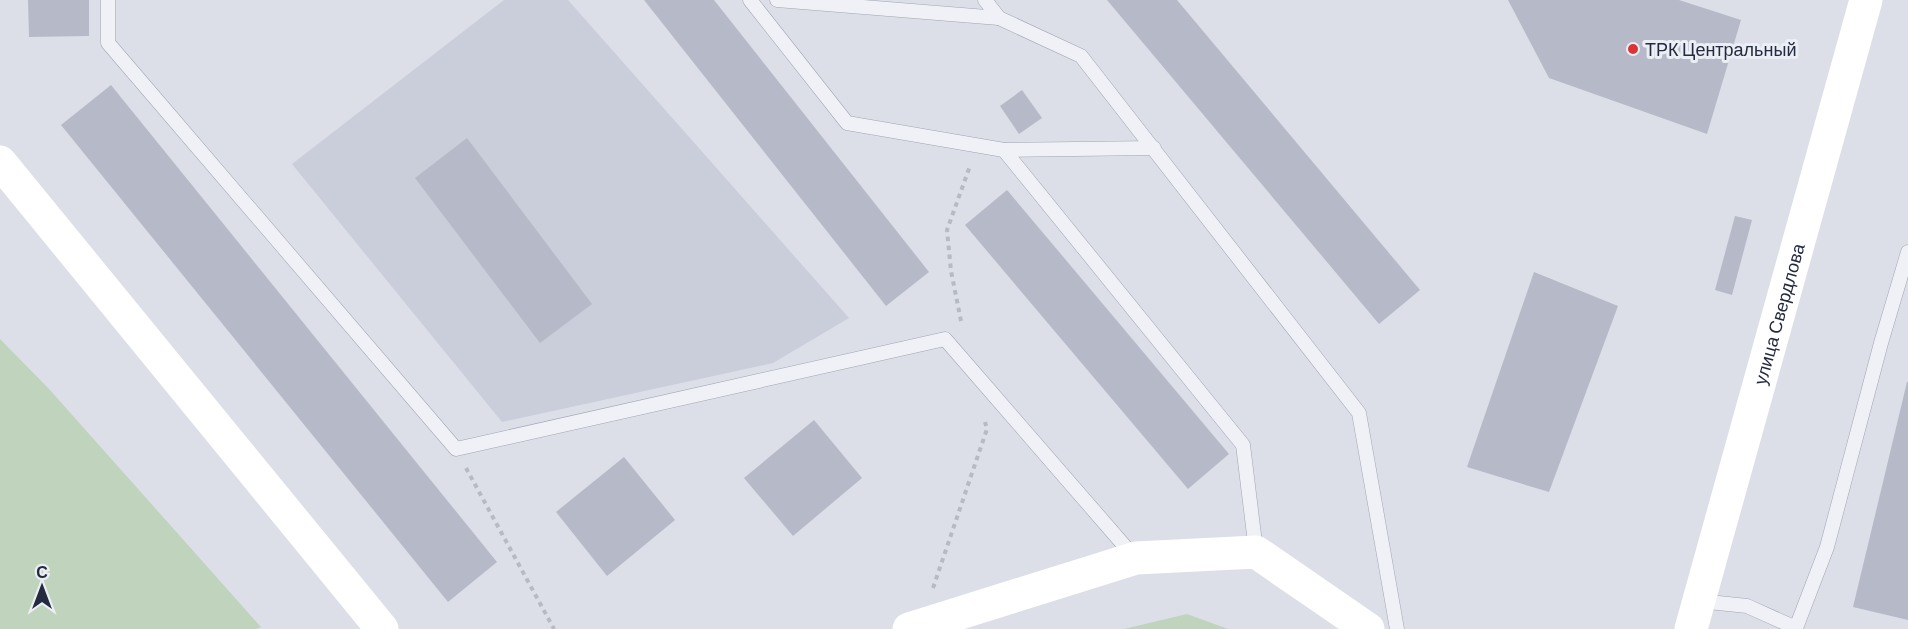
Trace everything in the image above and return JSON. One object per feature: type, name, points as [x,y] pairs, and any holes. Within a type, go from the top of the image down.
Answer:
[{"type":"street","name":"улица Свердлова","points":[[1695,615],[1866,0]]},
{"type":"street","points":[[0,162],[382,629]]},
{"type":"street","points":[[909,629],[1136,558],[1256,552],[1368,629]]},
{"type":"lane","points":[[108,0],[108,43],[456,449],[945,339],[1136,558]]},
{"type":"lane","points":[[750,0],[847,123],[1004,150],[1154,148]]},
{"type":"lane","points":[[777,0],[999,18],[1081,56],[1359,413],[1397,629]]},
{"type":"lane","points":[[985,0],[999,18]]},
{"type":"lane","points":[[1004,150],[1243,445],[1256,552]]},
{"type":"lane","points":[[1695,615],[1747,606],[1796,628],[1827,548],[1881,343],[1908,252]]},
{"type":"path","points":[[456,449],[554,629]]},
{"type":"shaded area","points":[[504,0],[568,0],[849,318],[773,363],[502,422],[292,164]]},
{"type":"green space","points":[[0,339],[49,389],[261,627],[256,629],[0,629]]},
{"type":"green space","points":[[1187,614],[1228,629],[1124,629]]},
{"type":"building","points":[[28,0],[89,0],[89,36],[29,37]]},
{"type":"building","points":[[644,0],[714,0],[929,272],[886,306]]},
{"type":"building","points":[[1107,0],[1177,0],[1420,290],[1379,324]]},
{"type":"building","name":"ТРК Центральный","points":[[1508,0],[1679,0],[1741,20],[1707,134],[1549,78]]},
{"type":"building","points":[[111,85],[497,562],[448,602],[61,125]]},
{"type":"building","points":[[1022,90],[1042,118],[1019,134],[1000,106]]},
{"type":"building","points":[[467,138],[592,304],[540,343],[415,178]]},
{"type":"building","points":[[1007,190],[1229,454],[1188,489],[965,225]]},
{"type":"building","points":[[1735,216],[1752,220],[1732,295],[1715,290]]},
{"type":"building","points":[[1534,272],[1618,306],[1549,492],[1467,467]]},
{"type":"building","points":[[1908,382],[1908,620],[1853,607]]},
{"type":"building","points":[[814,420],[862,478],[793,536],[744,478]]},
{"type":"building","points":[[624,457],[675,520],[607,576],[556,512]]},
{"type":"place","name":"ТРК Центральный","points":[[1633,49]]}]
